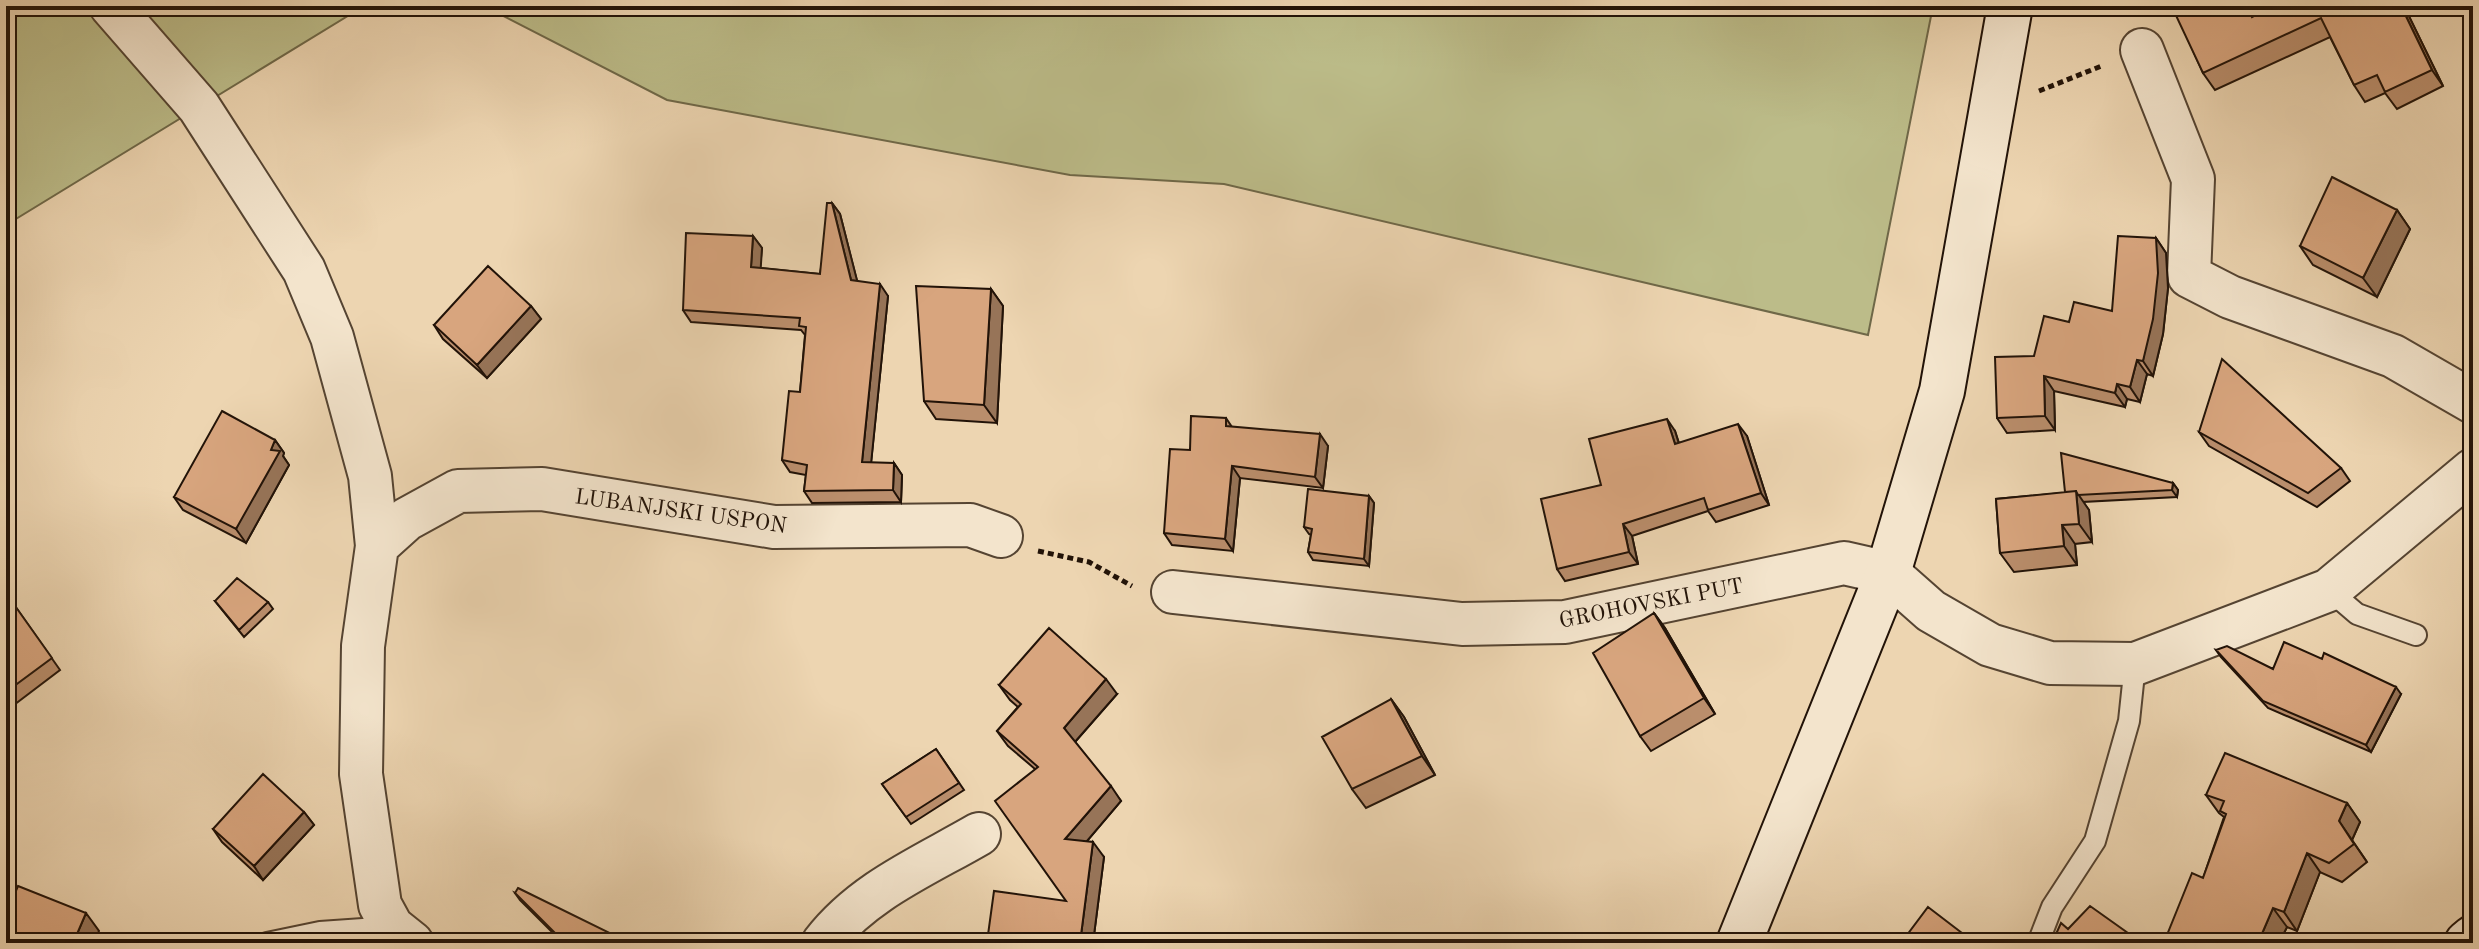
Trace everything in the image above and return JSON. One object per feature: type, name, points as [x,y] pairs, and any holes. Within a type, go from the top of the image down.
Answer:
[{"type":"main road","points":[[1739,943],[1888,573],[1942,391],[2010,6]]},
{"type":"main road","points":[[2467,943],[2473,938]]},
{"type":"street","points":[[111,6],[199,107],[304,270],[332,337],[370,476],[377,546],[363,646],[361,774],[380,905],[402,935]]},
{"type":"street","points":[[2142,50],[2193,179],[2189,276],[2230,297],[2393,356],[2473,402]]},
{"type":"street","points":[[1888,573],[1931,611],[1990,645],[2050,663],[2135,664],[2329,590],[2473,470]]},
{"type":"street","name":"LUBANJSKI USPON","points":[[377,546],[407,519],[458,491],[528,489],[774,527],[970,525],[1001,536]]},
{"type":"street","name":"GROHOVSKI PUT","points":[[1173,592],[1462,624],[1550,622],[1844,563],[1888,573]]},
{"type":"street","points":[[823,943],[870,895],[979,834]]},
{"type":"lane","points":[[2329,590],[2357,614],[2416,635]]},
{"type":"lane","points":[[2038,943],[2052,907],[2095,841],[2129,721],[2135,664]]},
{"type":"lane","points":[[267,943],[320,932],[402,935]]},
{"type":"path","points":[[1992,110],[2142,50]]},
{"type":"path","points":[[1001,536],[1028,549],[1089,562],[1126,585],[1173,592]]},
{"type":"green space","points":[[6,6],[364,6],[6,225]]},
{"type":"green space","points":[[484,6],[1933,6],[1868,335],[1224,184],[1070,175],[667,100]]},
{"type":"building","points":[[2173,6],[2247,6],[2252,17],[2272,6],[2401,6],[2432,70],[2385,92],[2377,75],[2354,85],[2321,18],[2203,73]]},
{"type":"building","points":[[2332,177],[2397,210],[2363,278],[2300,246]]},
{"type":"building","points":[[827,203],[832,203],[851,280],[880,284],[862,462],[894,463],[893,490],[804,491],[807,465],[782,460],[789,391],[800,392],[806,327],[799,326],[800,318],[683,310],[686,233],[753,236],[751,267],[820,274]]},
{"type":"building","points":[[2118,236],[2156,238],[2158,273],[2153,319],[2143,361],[2137,360],[2130,387],[2117,384],[2115,393],[2044,376],[2045,416],[1997,418],[1995,357],[2034,356],[2044,316],[2069,322],[2074,302],[2112,311]]},
{"type":"building","points":[[488,266],[531,306],[477,365],[434,325]]},
{"type":"building","points":[[916,286],[991,289],[984,405],[924,401]]},
{"type":"building","points":[[2222,359],[2341,468],[2308,493],[2199,432]]},
{"type":"building","points":[[222,411],[275,440],[271,450],[280,451],[236,529],[174,497]]},
{"type":"building","points":[[1191,416],[1226,418],[1226,426],[1320,434],[1315,477],[1232,466],[1225,539],[1164,533],[1170,449],[1190,450]]},
{"type":"building","points":[[1667,419],[1675,444],[1738,424],[1761,493],[1708,510],[1704,498],[1623,524],[1629,552],[1557,569],[1541,499],[1601,485],[1589,439]]},
{"type":"building","points":[[2061,453],[2173,483],[2172,490],[2078,495],[2076,491],[2065,492]]},
{"type":"building","points":[[1308,489],[1369,496],[1364,559],[1308,552],[1312,529],[1304,527]]},
{"type":"building","points":[[2076,491],[2079,524],[2062,525],[2064,546],[2000,553],[1996,499]]},
{"type":"building","points":[[237,578],[268,602],[239,630],[215,601]]},
{"type":"building","points":[[6,597],[52,658],[6,692]]},
{"type":"building","points":[[1654,613],[1704,698],[1640,736],[1593,653]]},
{"type":"building","points":[[1049,628],[1106,679],[1064,728],[1111,786],[1065,839],[1093,842],[1080,943],[987,942],[994,891],[1066,901],[995,801],[1038,767],[997,731],[1021,704],[999,685]]},
{"type":"building","points":[[2284,642],[2322,659],[2324,653],[2396,687],[2366,745],[2263,701],[2216,650],[2227,646],[2273,669]]},
{"type":"building","points":[[1391,699],[1422,756],[1352,789],[1322,737]]},
{"type":"building","points":[[936,749],[959,783],[906,817],[882,784]]},
{"type":"building","points":[[2225,753],[2347,803],[2339,821],[2354,844],[2329,863],[2307,853],[2284,912],[2273,908],[2258,943],[2187,943],[2167,935],[2192,873],[2203,878],[2226,814],[2220,811],[2224,801],[2206,795]]},
{"type":"building","points":[[263,774],[304,812],[254,866],[213,829]]},
{"type":"building","points":[[18,886],[86,913],[77,934],[95,943],[6,943],[6,914]]},
{"type":"building","points":[[518,888],[627,943],[565,943],[515,893]]},
{"type":"building","points":[[2090,906],[2142,943],[2052,943],[2061,923],[2068,929]]},
{"type":"building","points":[[1928,907],[1975,943],[1901,943]]}]
